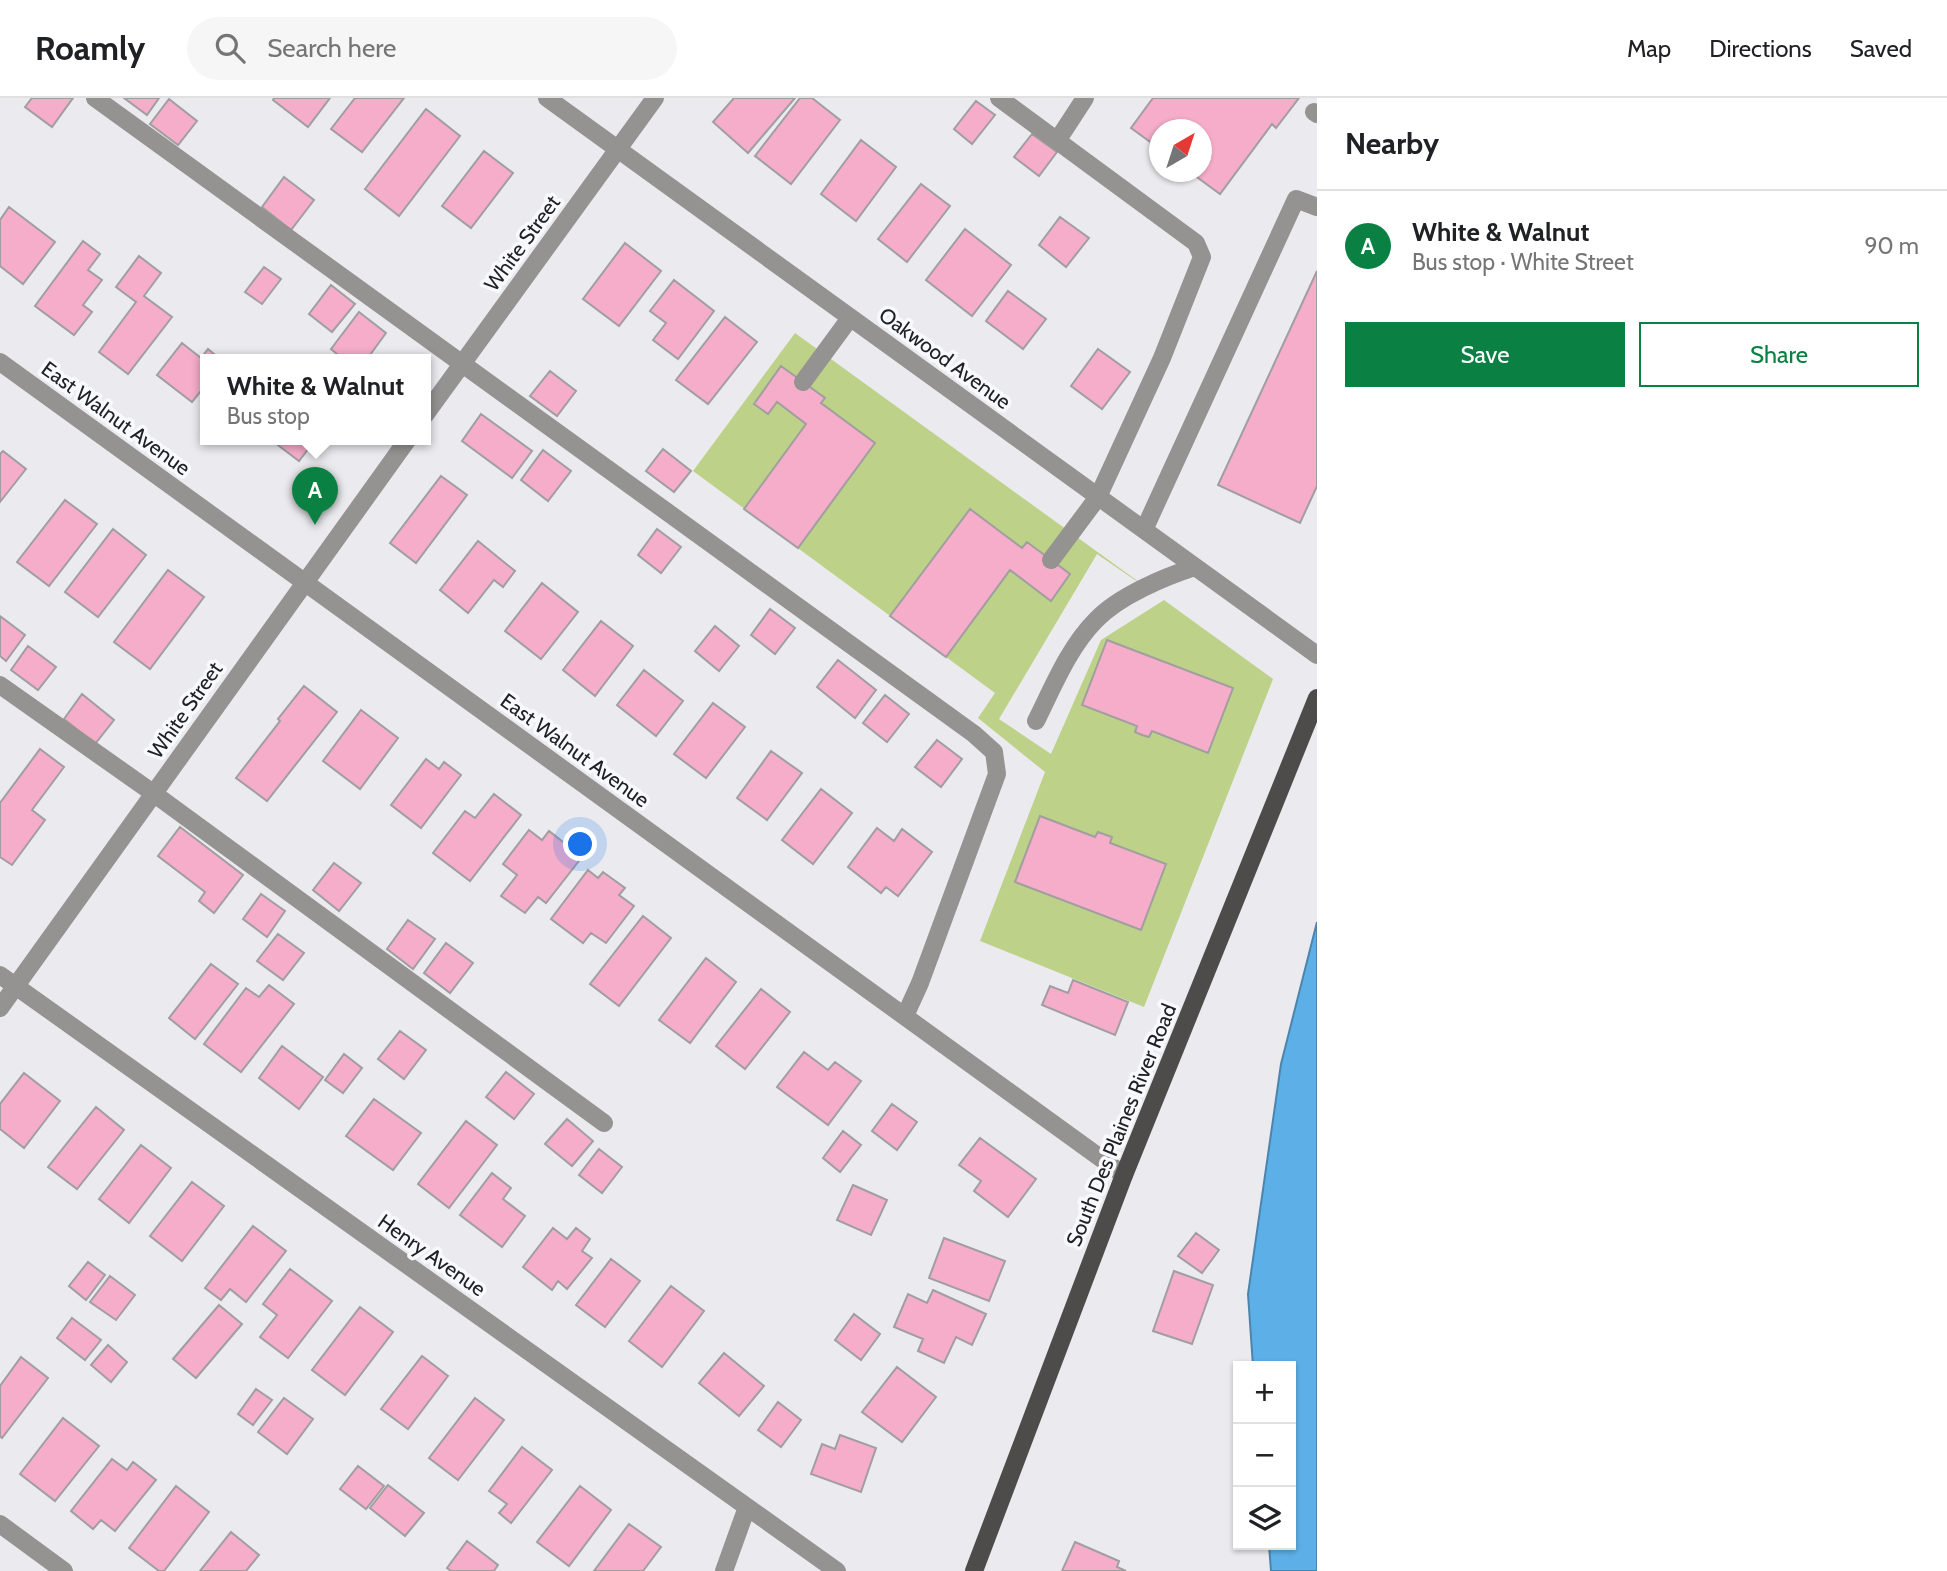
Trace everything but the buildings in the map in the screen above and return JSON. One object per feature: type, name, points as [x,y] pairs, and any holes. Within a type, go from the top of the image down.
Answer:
[{"type":"main road","name":"South Des Plaines River Road","points":[[974,1571],[1124,1175],[1317,698]]},
{"type":"street","points":[[95,98],[974,734],[994,752],[997,774],[905,1016]]},
{"type":"street","name":"Oakwood Avenue","points":[[547,98],[1317,655]]},
{"type":"street","name":"White Street","points":[[431,407],[655,98]]},
{"type":"street","points":[[999,98],[1196,243],[1202,257],[1162,358],[1098,497],[1051,560]]},
{"type":"street","points":[[1057,141],[1085,98]]},
{"type":"street","points":[[1144,530],[1296,199],[1317,207]]},
{"type":"street","points":[[803,382],[850,318]]},
{"type":"street","name":"East Walnut Avenue","points":[[0,362],[1124,1175]]},
{"type":"street","name":"White Street","points":[[0,1008],[404,445]]},
{"type":"street","points":[[1036,721],[1069,656],[1096,619],[1127,597],[1195,567]]},
{"type":"street","points":[[0,685],[153,793],[604,1123]]},
{"type":"street","name":"Henry Avenue","points":[[0,975],[837,1571]]},
{"type":"street","points":[[724,1571],[747,1507]]},
{"type":"street","points":[[0,1524],[64,1571]]},
{"type":"green space","points":[[795,333],[1161,598],[1097,554],[999,719],[1051,754],[1101,640],[1164,600],[1273,679],[1144,1007],[980,941],[1045,772],[978,718],[995,693],[693,471]]},
{"type":"water","points":[[1317,922],[1317,1571],[1271,1571],[1269,1550],[1296,1550],[1296,1361],[1253,1361],[1248,1294],[1281,1064]]},
{"type":"place","name":"White & Walnut","points":[[315,525]]}]
